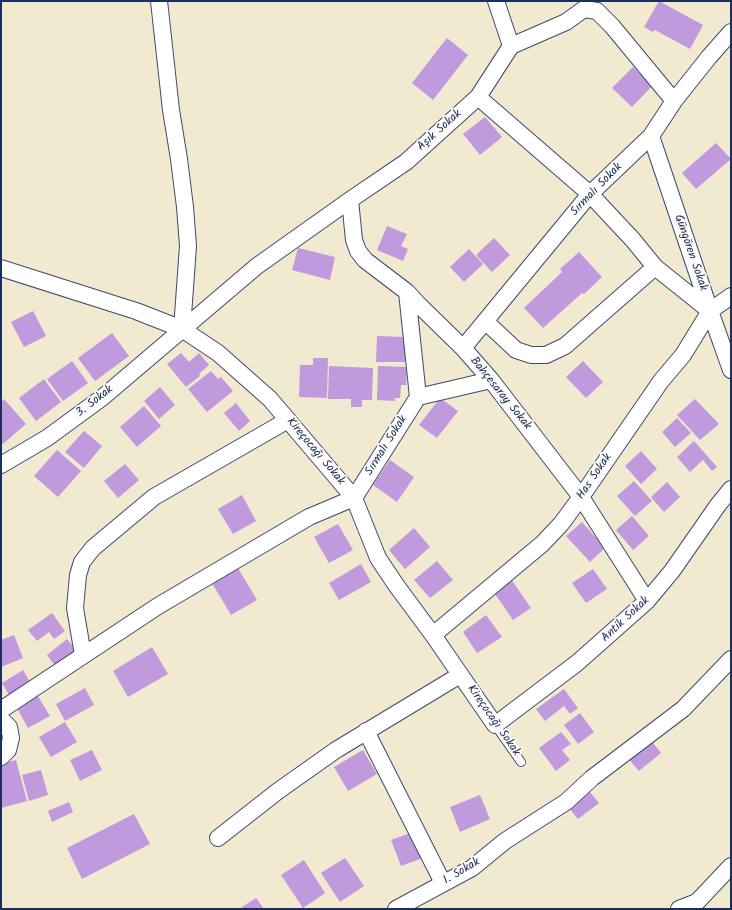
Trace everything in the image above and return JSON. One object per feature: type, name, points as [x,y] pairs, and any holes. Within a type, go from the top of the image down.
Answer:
[{"type":"street","points":[[159,1],[171,110],[185,207],[188,246],[182,329]]},
{"type":"street","points":[[496,1],[511,46],[566,22],[584,9],[598,11],[674,101]]},
{"type":"street","name":"Sırmalı Sokak","points":[[463,348],[590,194],[651,136],[674,101],[731,32]]},
{"type":"street","name":"Aşık Sokak","points":[[182,329],[257,266],[406,162],[478,97],[511,46]]},
{"type":"street","points":[[478,97],[590,194],[633,240],[655,267],[710,311]]},
{"type":"street","name":"Güngören Sokak","points":[[651,136],[731,370]]},
{"type":"street","name":"Bahçesaray Sokak","points":[[350,200],[354,240],[358,251],[365,260],[407,292],[463,348],[491,380],[582,497],[647,601]]},
{"type":"street","points":[[485,321],[516,350],[531,355],[546,355],[565,346],[655,267]]},
{"type":"street","name":"Kireçocağı Sokak","points":[[1,268],[136,311],[182,329],[218,353],[270,399],[354,498],[378,558],[396,586],[433,634],[495,725]]},
{"type":"street","points":[[407,292],[418,397],[491,380]]},
{"type":"street","name":"Has Sokak","points":[[433,634],[542,544],[561,524],[582,497],[661,380],[683,355],[710,311],[731,296]]},
{"type":"street","name":"3. Sokak","points":[[1,465],[47,438],[103,397],[182,329]]},
{"type":"street","name":"Sırmalı Sokak","points":[[354,498],[418,397]]},
{"type":"street","points":[[83,655],[75,608],[78,575],[82,562],[94,548],[154,497],[288,420]]},
{"type":"street","name":"Antik Sokak","points":[[495,725],[577,664],[647,601],[672,571],[718,505],[731,489]]},
{"type":"street","points":[[1,710],[158,606],[309,517],[354,498]]},
{"type":"street","name":"1. Sokak","points":[[396,909],[472,868],[505,841],[566,802],[592,778],[683,709],[731,659]]},
{"type":"street","points":[[218,838],[313,765],[366,731],[460,675]]},
{"type":"street","points":[[1,719],[9,727],[11,738],[8,750],[1,757]]},
{"type":"street","points":[[366,731],[443,883]]},
{"type":"street","points":[[679,909],[696,902],[731,866]]},
{"type":"lane","name":"Kireçocağı Sokak","points":[[495,725],[521,762]]},
{"type":"building","points":[[659,1],[703,25],[690,49],[655,30],[653,32],[644,27]]},
{"type":"building","points":[[447,38],[468,55],[433,100],[412,83]]},
{"type":"building","points":[[633,67],[652,86],[632,107],[612,88]]},
{"type":"building","points":[[485,117],[502,137],[480,155],[463,134]]},
{"type":"building","points":[[716,143],[731,159],[696,189],[682,173]]},
{"type":"building","points":[[387,226],[407,234],[401,246],[408,249],[403,261],[377,250]]},
{"type":"building","points":[[494,238],[510,255],[492,272],[476,255]]},
{"type":"building","points":[[298,248],[335,257],[330,280],[292,270]]},
{"type":"building","points":[[469,249],[483,264],[464,282],[450,267]]},
{"type":"building","points":[[579,252],[602,277],[543,328],[524,308],[562,272],[560,269]]},
{"type":"building","points":[[33,311],[46,336],[24,347],[11,322]]},
{"type":"building","points":[[112,333],[129,356],[95,381],[78,358]]},
{"type":"building","points":[[377,336],[406,337],[405,362],[376,362]]},
{"type":"building","points":[[181,353],[189,362],[199,353],[209,365],[199,374],[200,376],[186,387],[167,364]]},
{"type":"building","points":[[313,358],[328,358],[327,398],[299,397],[300,365],[313,365]]},
{"type":"building","points":[[72,361],[88,383],[63,401],[47,379]]},
{"type":"building","points":[[583,361],[603,382],[586,398],[566,377]]},
{"type":"building","points":[[329,366],[373,368],[372,400],[362,400],[362,407],[351,407],[351,399],[328,399]]},
{"type":"building","points":[[378,366],[407,367],[406,385],[401,385],[400,398],[395,398],[395,401],[377,400]]},
{"type":"building","points":[[211,371],[218,379],[221,377],[233,391],[207,412],[188,389]]},
{"type":"building","points":[[44,379],[61,402],[36,421],[19,398]]},
{"type":"building","points":[[160,387],[175,405],[159,419],[144,401]]},
{"type":"building","points":[[440,398],[458,411],[437,438],[419,425]]},
{"type":"building","points":[[4,399],[26,424],[3,444],[1,442],[1,402]]},
{"type":"building","points":[[695,399],[719,424],[700,440],[677,415]]},
{"type":"building","points":[[236,403],[250,421],[239,431],[224,413]]},
{"type":"building","points":[[144,406],[161,426],[137,447],[120,427]]},
{"type":"building","points":[[677,418],[691,433],[675,447],[662,432]]},
{"type":"building","points":[[84,431],[102,446],[84,468],[65,452]]},
{"type":"building","points":[[694,441],[717,467],[712,471],[703,460],[690,472],[677,457]]},
{"type":"building","points":[[57,450],[81,471],[58,497],[34,476]]},
{"type":"building","points":[[641,451],[657,469],[641,484],[625,466]]},
{"type":"building","points":[[390,460],[414,477],[397,502],[373,485]]},
{"type":"building","points":[[125,464],[139,480],[118,498],[104,481]]},
{"type":"building","points":[[634,481],[652,501],[635,516],[617,496]]},
{"type":"building","points":[[667,482],[680,497],[664,512],[651,497]]},
{"type":"building","points":[[242,495],[256,521],[233,534],[218,509]]},
{"type":"building","points":[[632,516],[649,536],[633,550],[616,530]]},
{"type":"building","points":[[582,522],[605,548],[590,562],[566,536]]},
{"type":"building","points":[[338,524],[353,550],[329,563],[314,537]]},
{"type":"building","points":[[414,528],[430,547],[405,569],[389,550]]},
{"type":"building","points":[[437,561],[453,580],[430,598],[414,580]]},
{"type":"building","points":[[361,564],[371,582],[339,600],[329,583]]},
{"type":"building","points":[[238,568],[257,600],[231,615],[212,583]]},
{"type":"building","points":[[593,569],[607,589],[586,603],[572,583]]},
{"type":"building","points":[[511,579],[531,608],[513,620],[493,591]]},
{"type":"building","points":[[52,613],[65,631],[54,639],[49,632],[37,641],[28,630]]},
{"type":"building","points":[[486,615],[502,637],[477,653],[463,632]]},
{"type":"building","points":[[14,635],[23,658],[1,667],[1,640]]},
{"type":"building","points":[[67,639],[77,651],[56,667],[47,655]]},
{"type":"building","points":[[152,647],[168,674],[128,697],[113,671]]},
{"type":"building","points":[[23,670],[30,682],[9,695],[2,683]]},
{"type":"building","points":[[85,688],[94,705],[65,721],[56,704]]},
{"type":"building","points":[[564,689],[578,708],[570,714],[564,706],[545,721],[536,709]]},
{"type":"building","points":[[38,696],[50,716],[28,728],[17,708]]},
{"type":"building","points":[[580,713],[594,732],[578,744],[564,725]]},
{"type":"building","points":[[65,722],[77,742],[51,757],[39,737]]},
{"type":"building","points":[[561,732],[571,744],[562,750],[570,760],[556,771],[539,748]]},
{"type":"building","points":[[650,739],[661,753],[639,771],[627,757]]},
{"type":"building","points":[[92,750],[102,770],[80,781],[70,760]]},
{"type":"building","points":[[363,750],[377,774],[348,791],[334,767]]},
{"type":"building","points":[[16,760],[27,801],[1,808],[1,764]]},
{"type":"building","points":[[41,770],[48,795],[29,801],[22,775]]},
{"type":"building","points":[[589,791],[599,803],[578,819],[568,807]]},
{"type":"building","points":[[480,795],[490,819],[460,832],[450,807]]},
{"type":"building","points":[[69,802],[73,812],[52,822],[48,811]]},
{"type":"building","points":[[134,814],[150,844],[82,879],[67,848]]},
{"type":"building","points":[[413,832],[423,858],[401,866],[391,840]]},
{"type":"building","points":[[345,858],[364,886],[340,902],[321,873]]},
{"type":"building","points":[[304,860],[325,893],[303,908],[281,875]]},
{"type":"building","points":[[256,898],[264,909],[239,909]]}]
